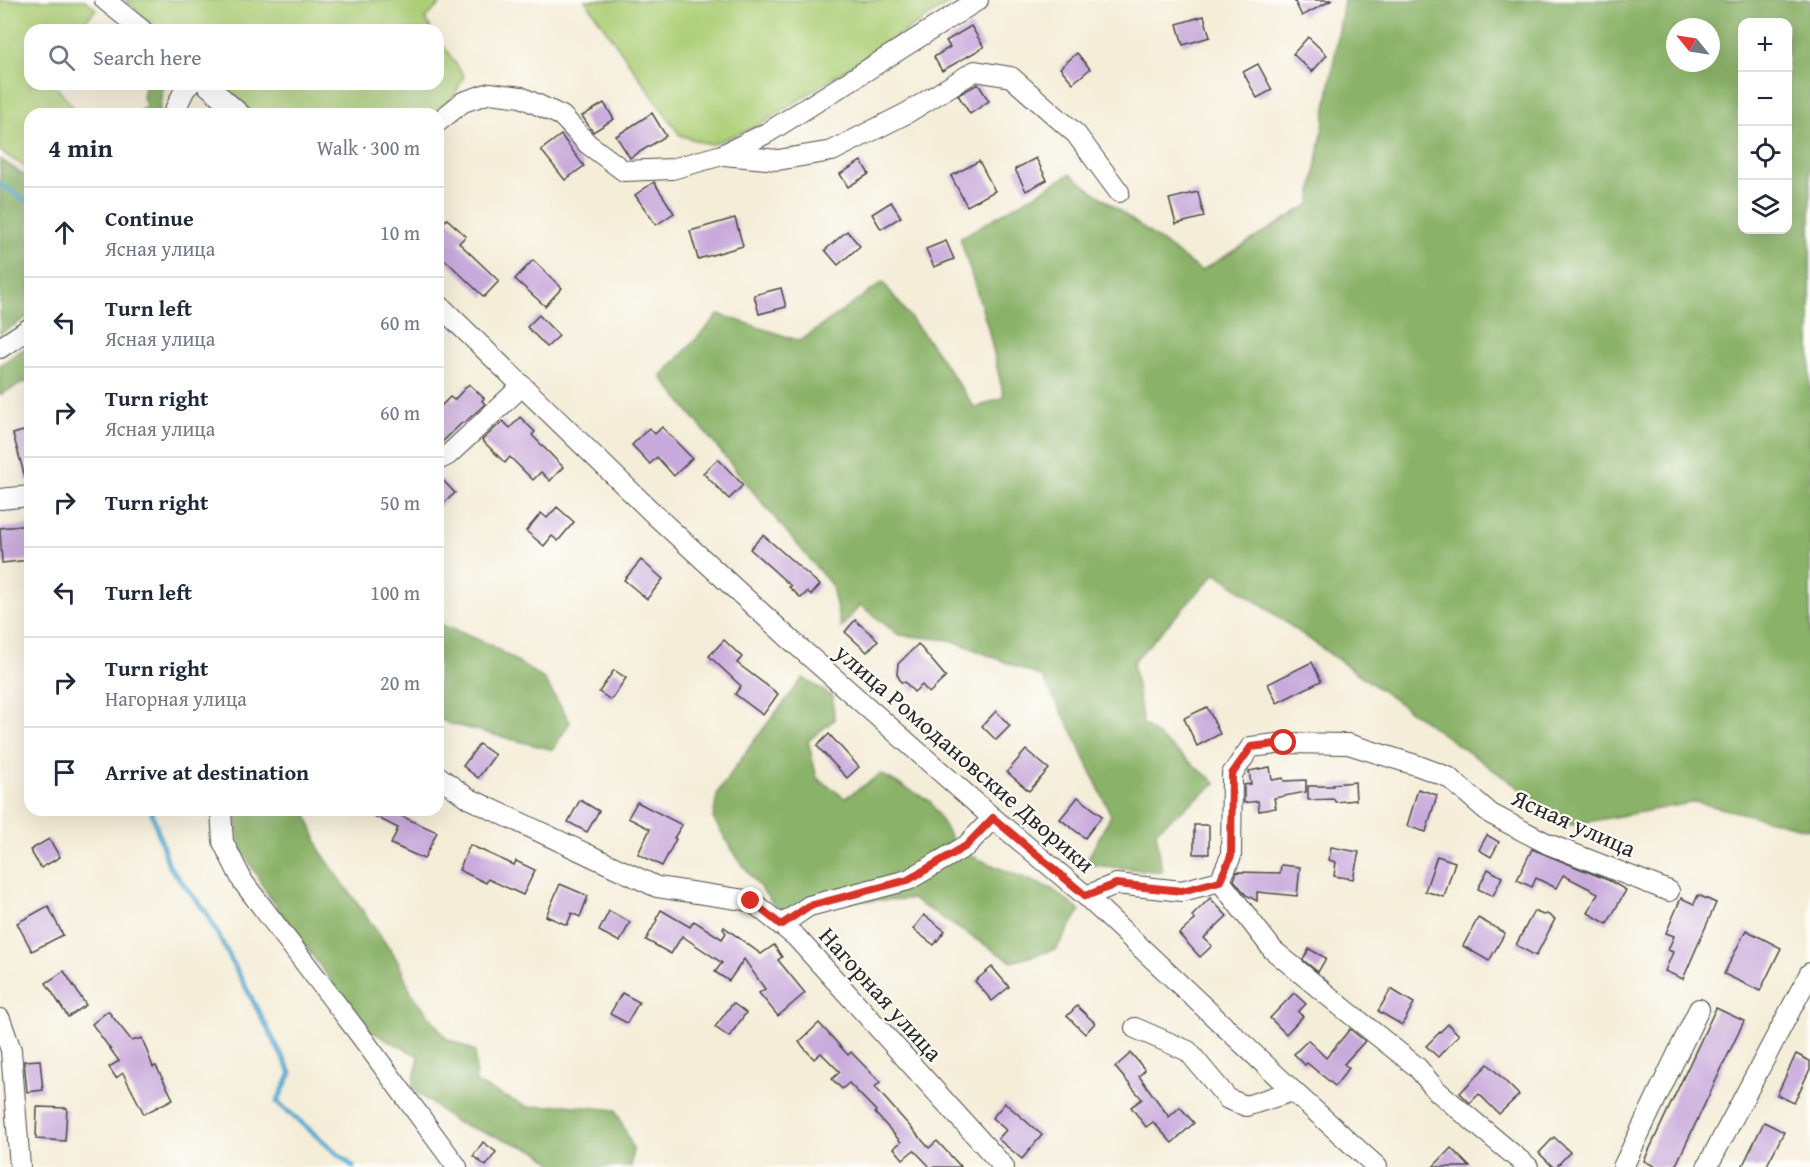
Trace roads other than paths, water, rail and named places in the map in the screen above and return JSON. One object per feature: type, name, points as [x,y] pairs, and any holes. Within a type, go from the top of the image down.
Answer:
[{"type":"street","points":[[105,0],[135,24]]},
{"type":"street","points":[[444,117],[463,102],[490,93],[521,96],[562,116],[588,144],[624,171],[672,170],[722,155],[767,133],[978,0]]},
{"type":"street","points":[[722,155],[778,160],[832,151],[907,113],[975,71],[1011,77],[1076,134],[1119,192]]},
{"type":"street","points":[[176,108],[185,90]]},
{"type":"street","points":[[213,90],[233,108]]},
{"type":"street","name":"улица Ромодановские Дворики","points":[[444,310],[658,518],[792,641],[993,818],[1086,896],[1373,1166]]},
{"type":"street","points":[[0,348],[24,332]]},
{"type":"street","points":[[444,457],[522,386]]},
{"type":"street","points":[[0,499],[24,497]]},
{"type":"street","name":"Ясная улица","points":[[1220,881],[1231,856],[1232,774],[1251,747],[1284,743],[1348,744],[1448,777],[1491,814],[1539,839],[1669,891]]},
{"type":"street","name":"Нагорная улица","points":[[444,780],[468,798],[657,887],[751,901],[796,938],[1004,1167]]},
{"type":"street","points":[[221,816],[223,842],[243,882],[457,1167]]},
{"type":"street","points":[[781,925],[809,906],[908,880],[966,846],[993,818]]},
{"type":"street","points":[[1086,896],[1116,884],[1182,891],[1220,881],[1273,950],[1417,1067],[1436,1090],[1528,1167]]},
{"type":"street","points":[[1707,1167],[1810,973]]},
{"type":"street","points":[[1623,1167],[1699,1009]]},
{"type":"street","points":[[0,1019],[11,1050],[20,1167]]},
{"type":"street","points":[[1135,1028],[1188,1051],[1228,1099],[1246,1106],[1293,1091]]},
{"type":"waterway","points":[[0,184],[24,199]]},
{"type":"waterway","points":[[153,816],[169,866],[206,912],[291,1073],[277,1102],[353,1167]]}]
